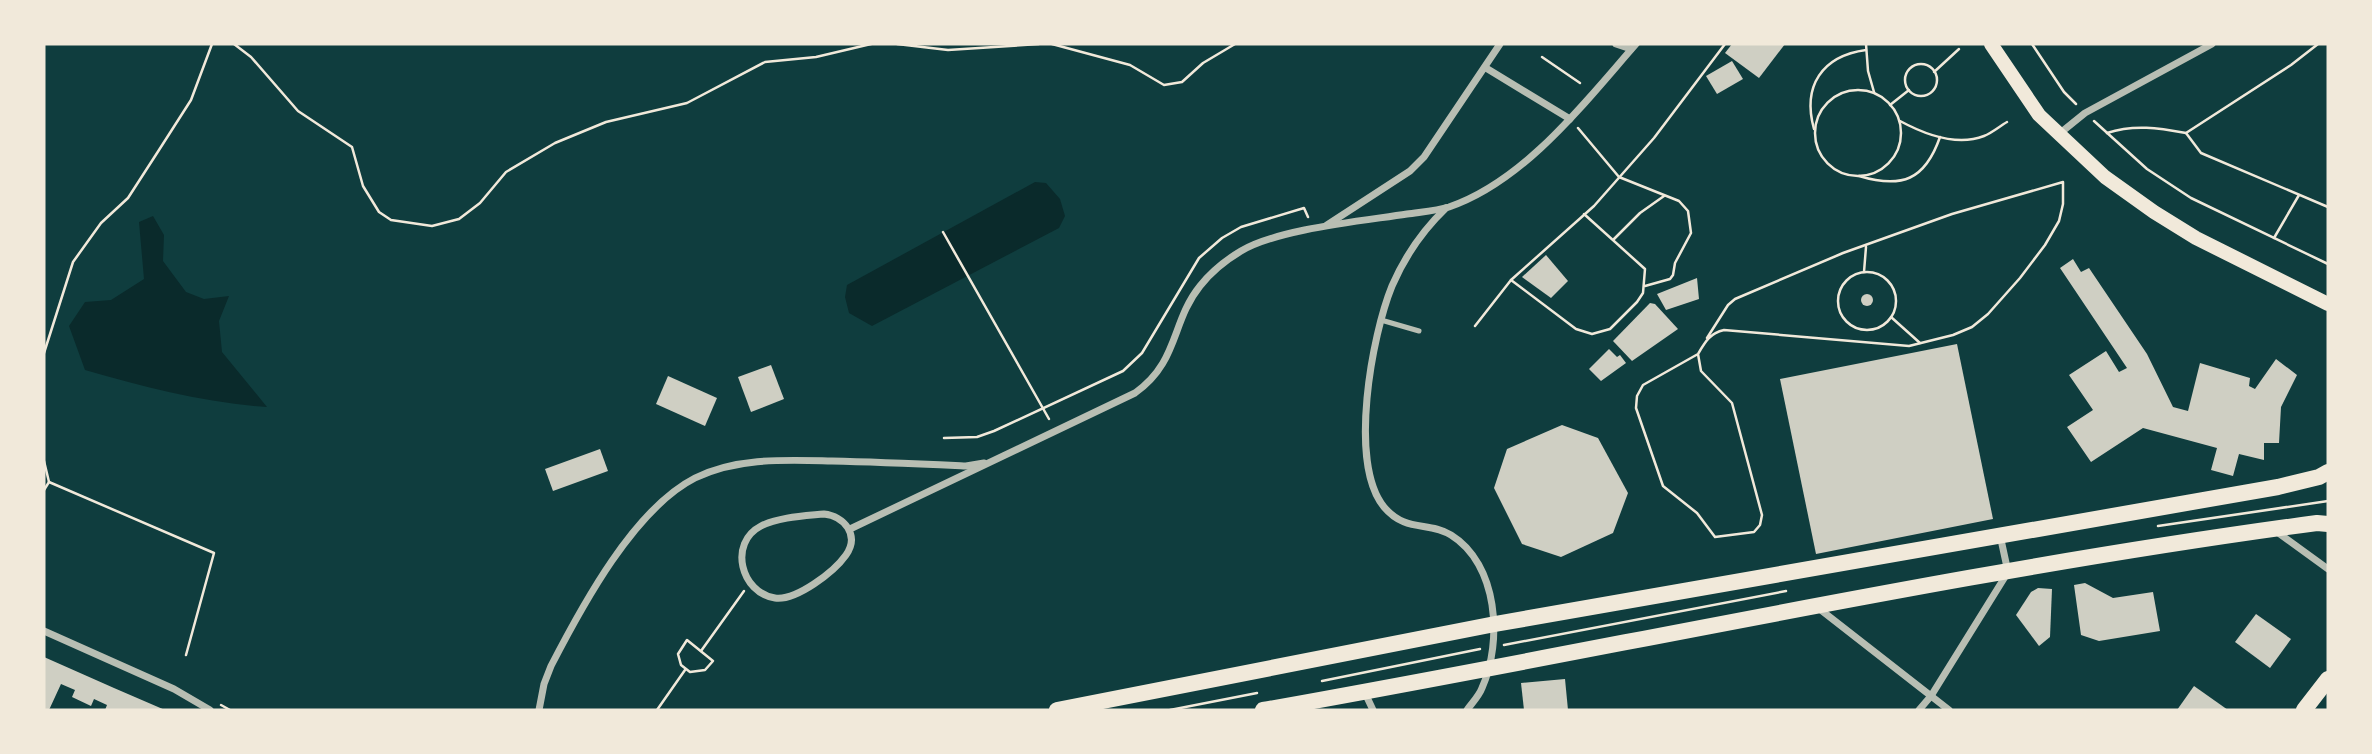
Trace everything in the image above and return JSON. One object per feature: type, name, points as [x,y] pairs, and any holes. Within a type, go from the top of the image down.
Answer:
[{"type":"main road","points":[[1991,44],[2039,115],[2105,177],[2154,212],[2221,252],[2328,304]]},
{"type":"main road","points":[[2293,287],[2328,315]]},
{"type":"main road","points":[[1057,710],[1495,624],[2288,485],[2328,472]]},
{"type":"main road","points":[[1264,710],[2008,572],[2273,530],[2328,524]]},
{"type":"main road","points":[[2304,710],[2328,679]]},
{"type":"street","points":[[1324,228],[1417,164],[1486,68],[1500,44]]},
{"type":"street","points":[[1616,44],[1634,46]]},
{"type":"street","points":[[2058,135],[2085,113],[2212,44]]},
{"type":"street","points":[[849,529],[931,492],[1135,393],[1150,383],[1170,355],[1189,304],[1199,287],[1222,264],[1244,249],[1269,239],[1447,207],[1477,195],[1514,170],[1570,119],[1634,46]]},
{"type":"street","points":[[1486,68],[1570,119]]},
{"type":"street","points":[[1447,207],[1431,222],[1405,260],[1392,286],[1381,320],[1370,365],[1367,397],[1369,474],[1373,489],[1384,507],[1397,519],[1411,526],[1449,533],[1470,550],[1480,564],[1495,624],[1494,647],[1482,690],[1467,710]]},
{"type":"street","points":[[539,710],[551,666],[621,548],[657,506],[678,488],[697,477],[747,463],[781,460],[965,466],[992,461]]},
{"type":"street","points":[[824,513],[841,519],[849,529],[851,543],[846,556],[793,596],[766,596],[751,585],[744,574],[741,560],[743,547],[750,535],[761,526],[824,513]]},
{"type":"street","points":[[2273,530],[2328,569]]},
{"type":"street","points":[[1919,710],[2008,572],[2000,534]]},
{"type":"street","points":[[1817,606],[1949,710]]},
{"type":"street","points":[[44,631],[174,689],[210,710]]},
{"type":"street","points":[[1365,692],[1373,710]]},
{"type":"lane","points":[[1381,320],[1419,331]]},
{"type":"path","points":[[44,353],[73,262],[101,223],[128,198],[191,100],[212,44]]},
{"type":"path","points":[[234,44],[251,57],[298,111],[352,147],[363,186],[379,212],[391,220],[432,226],[458,219],[480,203],[506,172],[568,138],[606,122],[687,103],[765,62],[816,57],[871,44]]},
{"type":"path","points":[[897,44],[948,50],[1039,44]]},
{"type":"path","points":[[1052,44],[1130,65],[1164,85],[1182,82],[1203,63],[1235,44]]},
{"type":"path","points":[[1475,326],[1511,279],[1584,214],[1654,138],[1725,44]]},
{"type":"path","points":[[1866,44],[1868,71],[1874,93]]},
{"type":"path","points":[[2032,44],[2064,92],[2147,169],[2191,198],[2328,264]]},
{"type":"path","points":[[2107,133],[2124,127],[2186,133],[2291,65],[2318,44]]},
{"type":"path","points":[[1934,72],[1959,49]]},
{"type":"path","points":[[1866,50],[1847,52],[1833,59],[1819,75],[1812,93],[1809,113],[1816,145],[1822,158],[1832,168],[1845,174],[1894,183],[1911,178],[1927,166],[1940,137]]},
{"type":"path","points":[[1542,57],[1580,83]]},
{"type":"path","points":[[1922,65],[1934,72],[1937,82],[1928,95],[1917,96],[1909,90],[1906,76],[1912,68],[1922,65]]},
{"type":"path","points":[[1890,105],[1909,90]]},
{"type":"path","points":[[1814,132],[1817,118],[1824,106],[1847,91],[1874,93],[1890,105],[1898,120],[1900,141],[1895,154],[1886,165],[1874,173],[1859,176]]},
{"type":"path","points":[[1570,119],[1619,177],[1679,201],[1688,211],[1691,233],[1682,247],[1670,279],[1645,286]]},
{"type":"path","points":[[1898,120],[1920,132],[1956,141],[1983,137],[2007,122]]},
{"type":"path","points":[[2186,133],[2201,153],[2328,207]]},
{"type":"path","points":[[1698,354],[1701,371],[1732,403],[1762,514],[1760,525],[1754,532],[1715,537],[1697,513],[1663,486],[1636,408],[1636,396],[1643,385],[1698,354],[1707,338],[1728,305],[1735,299],[1866,245],[1952,214],[2063,182],[2063,204],[2059,221],[2045,244],[2020,278],[1972,327],[1953,335],[1909,346],[1724,330],[1716,331],[1707,338]]},
{"type":"path","points":[[2274,239],[2299,195]]},
{"type":"path","points":[[1613,240],[1640,213],[1664,196]]},
{"type":"path","points":[[944,438],[977,437],[1123,371],[1142,353],[1199,258],[1222,238],[1241,227],[1304,208],[1313,230]]},
{"type":"path","points":[[1511,279],[1576,329],[1592,334],[1610,329],[1643,293],[1645,269],[1584,214]]},
{"type":"path","points":[[943,232],[1056,431]]},
{"type":"path","points":[[1864,272],[1866,245]]},
{"type":"path","points":[[1875,272],[1891,284],[1895,293],[1896,303],[1891,317],[1880,328],[1859,330],[1843,318],[1837,301],[1838,292],[1849,277],[1875,272]]},
{"type":"path","points":[[1891,317],[1920,344]]},
{"type":"path","points":[[44,461],[49,482],[44,490]]},
{"type":"path","points":[[49,482],[214,553],[186,655]]},
{"type":"path","points":[[701,650],[740,595]]},
{"type":"path","points":[[687,640],[713,661],[700,672],[685,670],[678,654],[687,640]]},
{"type":"path","points":[[657,710],[685,670]]},
{"type":"water","points":[[1035,182],[1046,183],[1060,199],[1065,216],[1059,228],[872,326],[849,313],[845,297],[847,285]]},
{"type":"water","points":[[153,216],[164,235],[163,261],[186,292],[204,299],[229,296],[219,321],[222,352],[267,407],[198,398],[85,370],[69,326],[85,302],[111,300],[144,279],[139,222]]},
{"type":"building","points":[[1732,44],[1785,44],[1759,78],[1725,53]]},
{"type":"building","points":[[1732,61],[1743,79],[1717,94],[1706,76]]},
{"type":"building","points":[[1546,255],[1568,281],[1551,298],[1522,277]]},
{"type":"building","points":[[2073,259],[2081,272],[2089,268],[2147,354],[2173,407],[2188,411],[2200,363],[2250,378],[2249,386],[2255,389],[2276,359],[2297,375],[2281,407],[2279,443],[2264,443],[2264,460],[2239,454],[2233,476],[2211,470],[2217,448],[2143,428],[2091,462],[2067,427],[2093,410],[2069,375],[2106,351],[2119,372],[2127,368],[2060,268]]},
{"type":"building","points":[[1697,278],[1699,299],[1666,310],[1657,294]]},
{"type":"building","points":[[1862,295],[1872,295],[1872,305],[1862,305]]},
{"type":"building","points":[[1650,303],[1655,304],[1678,329],[1632,361],[1613,341]]},
{"type":"building","points":[[1957,344],[1993,519],[1816,554],[1780,379]]},
{"type":"building","points":[[1609,349],[1617,357],[1620,355],[1626,363],[1601,381],[1589,369]]},
{"type":"building","points":[[771,365],[784,399],[751,412],[738,377]]},
{"type":"building","points":[[668,376],[717,398],[705,426],[656,404]]},
{"type":"building","points":[[1562,425],[1598,438],[1628,493],[1613,533],[1561,557],[1522,544],[1494,488],[1507,449]]},
{"type":"building","points":[[600,449],[608,471],[553,491],[545,469]]},
{"type":"building","points":[[2085,583],[2113,598],[2153,592],[2160,631],[2099,641],[2081,635],[2074,585]]},
{"type":"building","points":[[2038,588],[2052,589],[2050,637],[2039,646],[2016,615],[2031,592]]},
{"type":"building","points":[[2256,614],[2291,639],[2270,668],[2235,642]]},
{"type":"building","points":[[44,657],[165,710],[105,710],[107,705],[94,699],[91,706],[72,697],[75,690],[61,684],[49,710],[44,710]]},
{"type":"building","points":[[1565,679],[1568,710],[1524,710],[1521,683]]},
{"type":"building","points":[[2194,686],[2228,710],[2177,710]]}]
